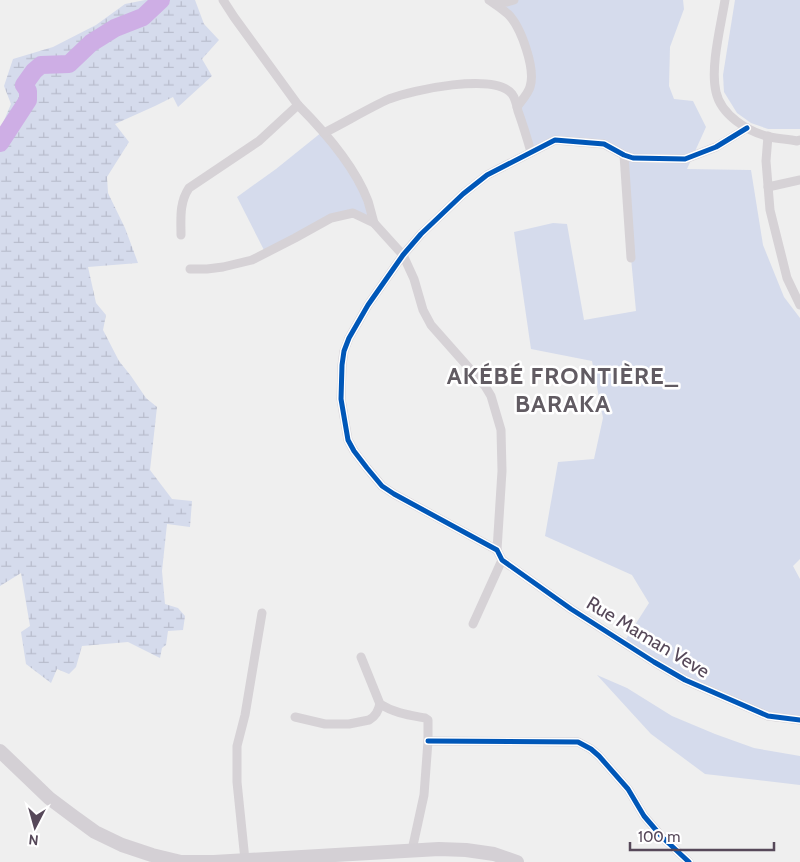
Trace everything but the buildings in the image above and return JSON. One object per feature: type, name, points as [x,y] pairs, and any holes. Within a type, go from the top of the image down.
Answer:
[{"type":"main road","points":[[0,751],[49,798],[95,832],[122,845],[182,862],[320,859],[439,849],[494,854],[517,862]]},
{"type":"street","points":[[223,0],[298,105],[324,132],[359,182],[368,201],[374,223]]},
{"type":"street","points":[[491,1],[507,2],[514,0]]},
{"type":"street","points":[[725,0],[714,77],[720,103],[733,118],[747,128],[768,136],[800,140]]},
{"type":"street","points":[[491,1],[509,15],[519,31],[528,57],[532,77],[530,89],[517,107]]},
{"type":"street","points":[[324,132],[390,99],[427,89],[483,83],[503,87],[513,95],[531,152]]},
{"type":"street","points":[[181,236],[182,202],[189,188],[259,141],[298,105]]},
{"type":"street","points":[[190,268],[215,268],[252,260],[331,218],[352,213],[374,223],[403,255],[414,279],[423,310],[431,325],[485,386],[491,396],[501,430],[502,471],[497,550],[382,486],[354,451],[348,440],[341,399],[344,351],[349,338],[368,305],[403,255],[421,234],[478,181],[487,174],[555,140],[604,144],[633,158],[685,160],[716,147],[747,128]]},
{"type":"street","points":[[768,136],[766,161],[770,210],[787,278],[800,305]]},
{"type":"street","points":[[624,155],[631,258]]},
{"type":"street","points":[[768,187],[800,180]]},
{"type":"street","name":"Rue Maman Veve","points":[[497,550],[502,560],[571,609],[672,673],[768,716],[800,720]]},
{"type":"street","points":[[473,624],[502,560]]},
{"type":"street","points":[[245,860],[237,782],[236,746],[245,715],[262,612]]},
{"type":"street","points":[[295,717],[325,724],[349,724],[372,719],[378,712],[380,704],[361,657]]},
{"type":"street","points":[[380,704],[401,713],[427,718],[429,731],[424,795],[412,850]]},
{"type":"street","points":[[428,741],[578,742],[584,744],[600,756],[628,789],[644,816],[662,837],[689,862]]},
{"type":"green space","points":[[145,0],[195,0],[204,24],[219,40],[202,59],[212,76],[178,107],[173,97],[115,124],[129,142],[107,177],[108,193],[125,228],[138,263],[88,267],[96,303],[106,315],[103,330],[119,361],[146,398],[157,407],[150,470],[172,499],[192,501],[190,527],[167,524],[162,571],[165,604],[178,608],[185,616],[183,630],[168,631],[166,645],[162,648],[160,658],[128,642],[82,646],[76,667],[69,674],[57,669],[51,683],[26,664],[21,632],[30,626],[21,573],[0,586],[0,130],[11,104],[4,86],[13,59],[53,47],[96,25],[125,4]]},
{"type":"green space","points":[[514,0],[683,0],[684,9],[670,47],[669,86],[674,99],[693,101],[706,127],[687,169],[751,170],[763,245],[784,297],[800,318],[800,559],[793,566],[800,579],[800,720],[768,716],[699,687],[626,639],[649,603],[632,575],[545,536],[558,462],[594,459],[603,418],[592,361],[531,349],[514,232],[553,223],[567,224],[584,320],[636,311],[624,155],[604,144],[555,140],[531,152],[517,107],[532,77],[519,31],[494,3]]},
{"type":"green space","points":[[735,0],[800,0],[800,129],[768,129],[751,123],[737,113],[724,92],[723,75]]},
{"type":"green space","points":[[323,131],[359,182],[374,223],[353,213],[331,218],[265,252],[237,197],[276,169]]},
{"type":"green space","points":[[597,675],[627,688],[672,716],[715,734],[754,748],[800,756],[800,785],[705,774],[651,734]]},
{"type":"waterway","points":[[0,143],[28,100],[28,91],[24,85],[34,71],[41,65],[69,64],[91,43],[115,28],[143,17],[161,0]]},
{"type":"cycle path","points":[[747,128],[716,147],[685,159],[633,158],[604,144],[555,140],[487,175],[463,194],[421,234],[403,255],[368,305],[349,338],[344,351],[341,399],[348,440],[354,451],[382,486],[497,550],[502,560],[571,609],[685,680],[768,716],[800,720]]},
{"type":"cycle path","points":[[428,741],[578,742],[599,756],[628,789],[644,816],[662,837],[689,862]]},
{"type":"district","name":"AKÉBÉ FRONTIÈRE_ BARAKA","points":[[563,389]]}]
